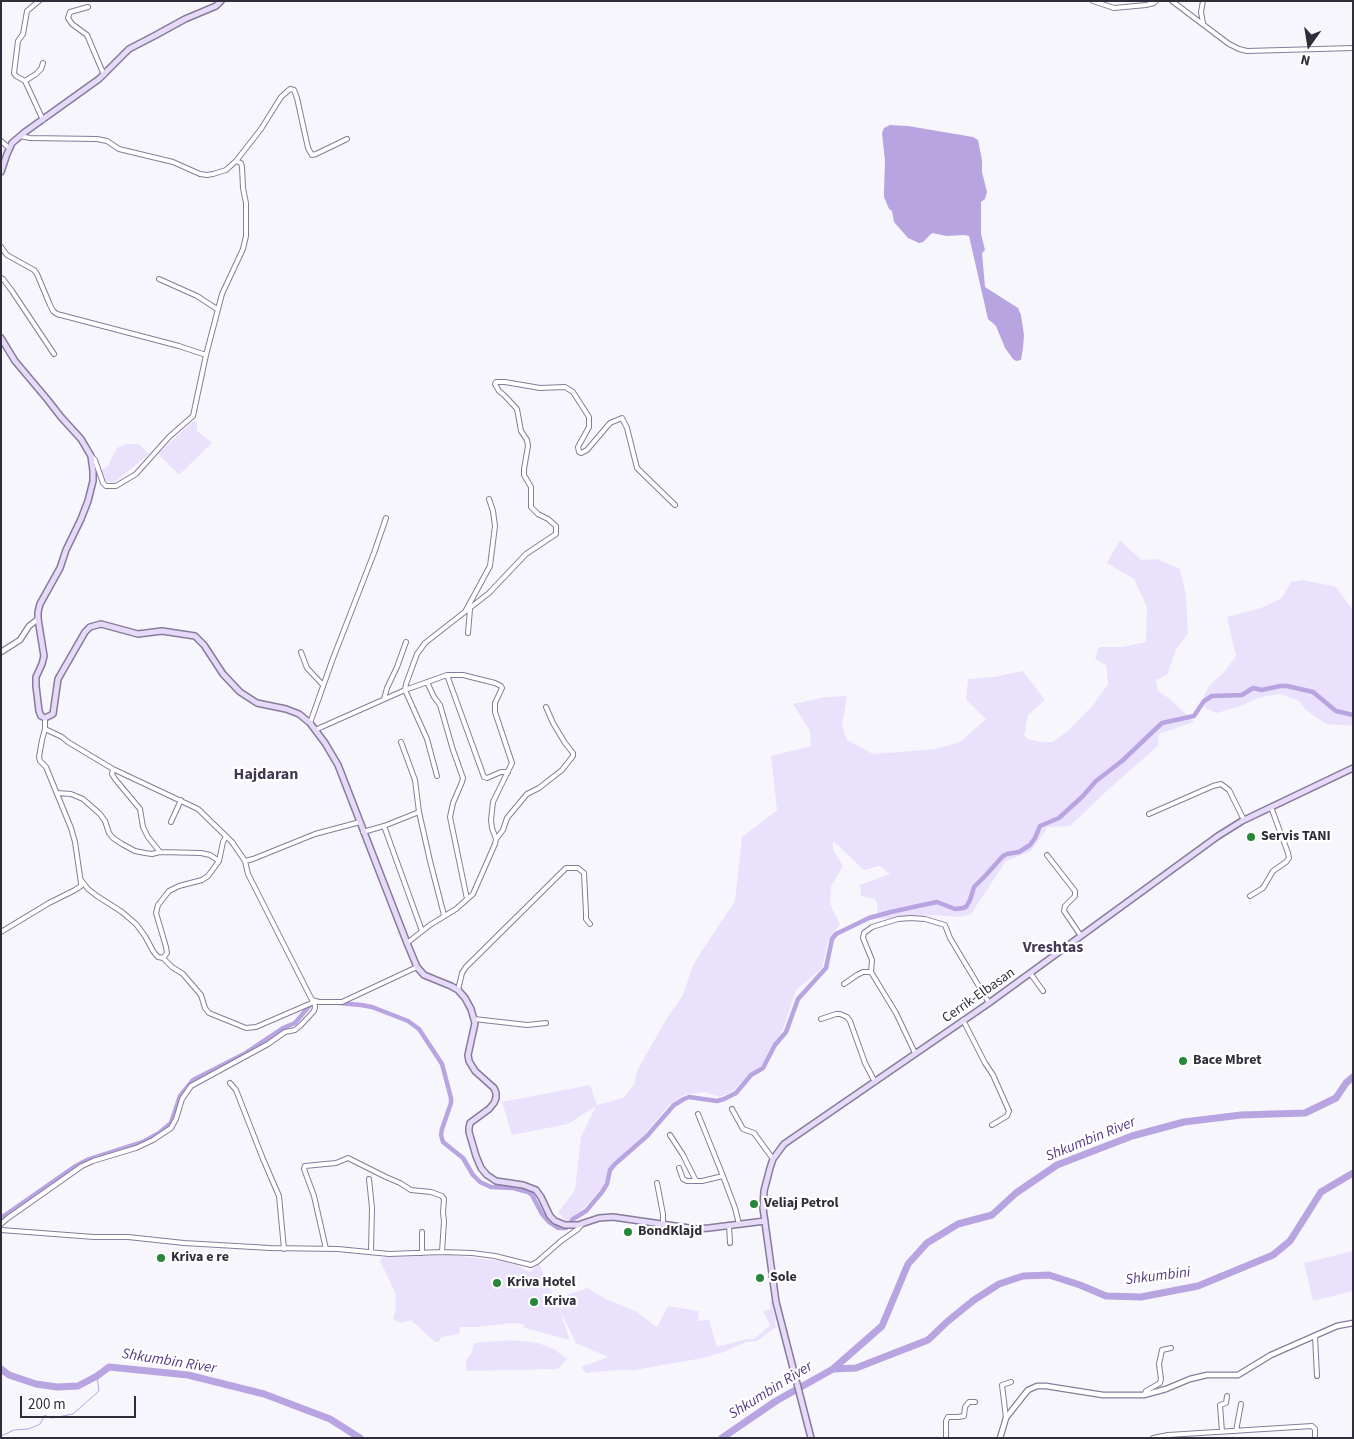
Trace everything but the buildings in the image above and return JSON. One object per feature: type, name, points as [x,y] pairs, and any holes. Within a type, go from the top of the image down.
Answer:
[{"type":"main road","points":[[1,172],[12,143],[104,75],[124,53],[191,16],[216,6],[221,1]]},
{"type":"main road","points":[[1,338],[15,361],[81,439],[91,456],[93,471],[93,482],[81,519],[66,550],[60,568],[40,604],[38,620],[44,656],[36,677],[36,686],[41,716],[45,718],[53,714],[58,679],[84,632],[90,627],[98,624],[138,634],[162,631],[195,636],[204,645],[223,674],[240,692],[257,703],[295,712],[310,723],[338,765],[417,967],[424,975],[458,990],[465,998],[474,1019],[468,1055],[469,1060],[475,1070],[494,1088],[496,1098],[489,1109],[470,1123],[469,1132],[481,1168],[491,1179],[523,1185],[536,1190],[554,1221],[568,1225],[613,1217],[696,1229],[765,1221]]},
{"type":"main road","name":"Cerrik-Elbasan","points":[[810,1435],[776,1302],[763,1208],[764,1190],[774,1159],[784,1144],[989,1003],[1207,843],[1244,820],[1353,768]]},
{"type":"street","points":[[39,1],[26,11],[23,34],[18,41],[14,73],[25,81],[42,120]]},
{"type":"street","points":[[1093,1],[1114,8],[1146,5],[1156,1]]},
{"type":"street","points":[[1172,1],[1229,44],[1239,49],[1247,51],[1353,48]]},
{"type":"street","points":[[1203,1],[1201,12],[1203,23]]},
{"type":"street","points":[[88,7],[70,12],[68,18],[72,24],[87,35],[104,75]]},
{"type":"street","points":[[25,81],[41,69],[42,63]]},
{"type":"street","points":[[20,136],[30,138],[97,139],[106,141],[119,150],[173,162],[200,174],[213,174],[226,170],[236,161],[281,97],[290,89],[294,90],[297,98],[308,148],[312,155],[347,139]]},
{"type":"street","points":[[1,141],[9,148]]},
{"type":"street","points":[[91,456],[95,460],[100,477],[106,486],[116,486],[136,474],[169,437],[193,416],[217,309],[243,249],[246,236],[246,203],[242,167],[241,163],[236,161]]},
{"type":"street","points":[[1,247],[7,255],[34,270],[53,311],[57,314],[179,346],[206,355]]},
{"type":"street","points":[[1,278],[4,279],[12,290],[54,354]]},
{"type":"street","points":[[159,279],[197,296],[217,309]]},
{"type":"street","points":[[437,776],[427,739],[405,690],[420,649],[425,643],[489,593],[526,554],[556,534],[556,526],[531,507],[531,487],[524,475],[528,446],[527,440],[521,431],[517,409],[499,391],[495,384],[496,382],[540,388],[565,387],[574,392],[589,417],[589,427],[578,446],[581,453],[587,450],[610,423],[622,418],[627,428],[637,468],[674,505]]},
{"type":"street","points":[[465,612],[490,566],[495,526],[493,510],[489,499]]},
{"type":"street","points":[[310,723],[386,518]]},
{"type":"street","points":[[468,633],[470,609]]},
{"type":"street","points":[[1,652],[20,640],[33,622],[38,620]]},
{"type":"street","points":[[384,699],[406,642]]},
{"type":"street","points":[[301,652],[307,668],[323,685]]},
{"type":"street","points":[[315,730],[405,690],[447,675],[468,676],[501,686],[502,688],[495,703],[495,712],[512,763],[493,802],[491,820],[496,839]]},
{"type":"street","points":[[447,675],[484,777],[487,778],[501,772],[508,772]]},
{"type":"street","points":[[427,682],[440,705],[463,778],[453,803],[450,817],[467,899]]},
{"type":"street","points":[[407,943],[444,915],[456,909],[473,894],[507,818],[527,794],[539,788],[562,770],[573,756],[573,753],[553,723],[546,707]]},
{"type":"street","points":[[1,932],[81,886],[75,842],[46,767],[39,757],[45,729],[45,718]]},
{"type":"street","points":[[1,1224],[82,1166],[136,1148],[163,1134],[173,1126],[182,1099],[191,1086],[268,1044],[285,1032],[295,1030],[314,1011],[315,1003],[308,994],[248,874],[245,861],[232,842],[205,814],[198,808],[113,769],[62,737],[45,729]]},
{"type":"street","points":[[401,742],[415,780],[419,812],[444,915]]},
{"type":"street","points":[[113,769],[112,774],[115,779],[140,809],[143,827],[160,852]]},
{"type":"street","points":[[1149,814],[1221,784],[1229,790],[1244,820]]},
{"type":"street","points":[[57,793],[71,794],[84,799],[100,814],[113,838],[135,851],[152,854],[160,852],[201,853],[219,861]]},
{"type":"street","points":[[171,822],[181,800]]},
{"type":"street","points":[[1250,896],[1263,888],[1273,871],[1289,858],[1270,807]]},
{"type":"street","points":[[364,832],[419,812]]},
{"type":"street","points":[[245,861],[315,834],[360,822]]},
{"type":"street","points":[[384,826],[422,931]]},
{"type":"street","points":[[163,958],[167,953],[156,913],[158,905],[168,891],[202,880],[208,876],[219,861],[222,842],[226,836]]},
{"type":"street","points":[[1047,855],[1074,890],[1075,896],[1065,906],[1064,911],[1081,936]]},
{"type":"street","points":[[458,990],[462,973],[466,966],[566,868],[578,868],[584,872],[586,919],[590,924]]},
{"type":"street","points":[[81,880],[88,889],[136,924],[158,957],[163,958],[183,974],[201,994],[205,1008],[209,1013],[246,1028],[256,1027],[315,1003],[342,1002],[417,967]]},
{"type":"street","points":[[915,1053],[896,1013],[871,972],[872,960],[863,938],[866,930],[898,919],[911,918],[930,920],[945,925],[950,938],[989,1003]]},
{"type":"street","points":[[844,984],[863,972],[871,972]]},
{"type":"street","points":[[1030,973],[1043,991]]},
{"type":"street","points":[[821,1019],[836,1014],[847,1017],[865,1063],[875,1082]]},
{"type":"street","points":[[474,1019],[527,1025],[546,1024]]},
{"type":"street","points":[[963,1020],[985,1063],[994,1075],[1009,1111],[1007,1116],[992,1126]]},
{"type":"street","points":[[230,1083],[236,1090],[279,1196],[284,1249]]},
{"type":"street","points":[[732,1109],[743,1129],[754,1133],[774,1159]]},
{"type":"street","points":[[698,1114],[735,1208],[739,1224]]},
{"type":"street","points":[[670,1135],[696,1181]]},
{"type":"street","points":[[326,1249],[314,1196],[304,1169],[306,1166],[336,1163],[348,1158],[412,1190],[431,1192],[442,1196],[444,1199],[442,1252]]},
{"type":"street","points":[[679,1168],[684,1180],[696,1181],[723,1176]]},
{"type":"street","points":[[369,1179],[372,1208],[371,1252]]},
{"type":"street","points":[[657,1182],[663,1224]]},
{"type":"street","points":[[1,1230],[94,1237],[128,1237],[184,1243],[284,1249],[326,1249],[389,1254],[442,1252],[481,1254],[531,1265],[582,1224]]},
{"type":"street","points":[[729,1225],[730,1243]]},
{"type":"street","points":[[422,1232],[422,1253]]},
{"type":"street","points":[[1000,1438],[1006,1418],[1028,1390],[1037,1386],[1103,1395],[1144,1395],[1207,1375],[1238,1375],[1271,1355],[1337,1326],[1353,1322]]},
{"type":"street","points":[[1314,1336],[1316,1376]]},
{"type":"street","points":[[1144,1395],[1146,1391],[1160,1383],[1159,1364],[1162,1350],[1171,1348]]},
{"type":"street","points":[[1006,1418],[1002,1385],[1011,1382]]},
{"type":"street","points":[[1222,1432],[1220,1405],[1226,1404],[1227,1396]]},
{"type":"street","points":[[946,1438],[946,1421],[948,1417],[964,1416],[965,1407],[969,1402],[975,1402]]},
{"type":"street","points":[[1236,1431],[1241,1404]]},
{"type":"street","points":[[1153,1438],[1168,1435],[1312,1426],[1315,1429],[1316,1438]]},
{"type":"shaded area","points":[[890,125],[908,126],[973,137],[978,140],[982,172],[987,192],[985,199],[981,202],[981,234],[985,250],[982,253],[985,287],[1018,308],[1024,335],[1021,360],[1016,361],[1013,359],[1005,348],[996,326],[988,319],[969,236],[947,236],[932,233],[923,242],[919,243],[908,238],[894,222],[892,211],[889,209],[884,197],[885,161],[882,133],[884,128]]},
{"type":"shaded area","points":[[197,421],[197,431],[212,443],[179,475],[158,454],[192,422]]},
{"type":"shaded area","points":[[126,444],[139,444],[149,454],[114,483],[106,481],[101,470],[108,466],[117,448]]},
{"type":"shaded area","points":[[1120,540],[1141,560],[1157,559],[1180,569],[1186,595],[1188,633],[1176,650],[1167,675],[1156,680],[1158,691],[1170,699],[1194,722],[1159,734],[1158,746],[1070,826],[1048,827],[1031,851],[1006,861],[971,914],[959,917],[933,915],[878,919],[875,899],[861,896],[860,885],[890,874],[880,866],[864,870],[833,841],[833,850],[843,866],[831,886],[830,904],[840,924],[828,941],[822,968],[796,990],[783,1029],[762,1065],[746,1077],[733,1091],[720,1097],[705,1092],[684,1095],[670,1104],[644,1135],[614,1162],[602,1188],[584,1208],[567,1221],[558,1213],[575,1190],[581,1137],[596,1106],[568,1124],[512,1135],[502,1102],[590,1085],[597,1105],[623,1098],[634,1085],[637,1071],[667,1018],[682,997],[694,963],[735,901],[742,837],[777,810],[771,756],[811,746],[810,731],[793,704],[826,697],[847,696],[842,726],[847,740],[873,754],[935,749],[960,742],[986,719],[966,699],[968,679],[994,677],[1023,671],[1045,700],[1028,715],[1024,735],[1028,739],[1053,742],[1069,730],[1094,704],[1108,684],[1106,665],[1095,659],[1099,647],[1122,647],[1146,642],[1147,607],[1134,579],[1107,563]]},
{"type":"shaded area","points":[[1303,580],[1336,587],[1353,610],[1353,726],[1326,724],[1306,710],[1299,701],[1280,694],[1261,697],[1217,713],[1205,708],[1204,695],[1210,685],[1225,671],[1236,656],[1227,617],[1261,608],[1282,598],[1291,582]]},
{"type":"shaded area","points":[[1353,1251],[1353,1291],[1313,1301],[1304,1263]]},
{"type":"shaded area","points":[[451,1255],[502,1261],[530,1272],[539,1264],[555,1299],[585,1289],[585,1287],[606,1299],[635,1311],[657,1327],[668,1306],[699,1311],[698,1321],[709,1320],[717,1347],[746,1339],[754,1339],[770,1325],[763,1311],[771,1309],[769,1302],[773,1301],[776,1327],[757,1341],[746,1342],[724,1352],[703,1358],[635,1370],[586,1373],[581,1367],[608,1357],[576,1343],[559,1308],[570,1340],[525,1328],[523,1324],[512,1323],[460,1327],[459,1334],[441,1337],[439,1342],[435,1342],[411,1320],[402,1323],[393,1318],[396,1310],[396,1294],[380,1261],[383,1257]]},
{"type":"shaded area","points":[[512,1340],[538,1343],[554,1349],[567,1359],[558,1369],[466,1371],[466,1360],[472,1352],[474,1343]]},
{"type":"waterway","points":[[339,1003],[372,1007],[408,1021],[419,1029],[442,1064],[451,1098],[442,1129],[443,1142],[463,1158],[473,1175],[480,1182],[491,1187],[513,1188],[528,1192],[532,1195],[542,1214],[549,1222],[558,1228],[566,1228],[573,1219],[586,1211],[602,1192],[607,1184],[610,1170],[615,1164],[647,1136],[674,1105],[689,1097],[717,1101],[724,1099],[736,1093],[751,1075],[763,1068],[775,1045],[786,1032],[798,999],[826,968],[832,939],[836,934],[869,918],[937,902],[955,909],[966,907],[974,887],[1003,856],[1019,852],[1030,845],[1040,826],[1059,818],[1096,781],[1122,761],[1162,723],[1194,716],[1204,701],[1212,696],[1242,695],[1253,688],[1262,690],[1287,686],[1313,692],[1336,711],[1353,715]]},
{"type":"waterway","points":[[1,1218],[87,1160],[143,1142],[159,1133],[171,1123],[180,1096],[193,1080],[244,1054],[283,1028],[295,1023],[311,1004]]},
{"type":"waterway","name":"Shkumbin River","points":[[722,1438],[776,1401],[833,1369],[882,1326],[908,1264],[927,1243],[958,1224],[992,1215],[1016,1193],[1057,1165],[1132,1136],[1184,1122],[1241,1115],[1305,1113],[1336,1098],[1346,1083],[1353,1077]]},
{"type":"waterway","name":"Shkumbini","points":[[834,1369],[856,1368],[928,1340],[974,1300],[999,1284],[1023,1276],[1049,1275],[1106,1296],[1141,1297],[1198,1286],[1273,1255],[1290,1241],[1321,1192],[1353,1173]]},
{"type":"waterway","name":"Shkumbin River","points":[[1,1369],[9,1375],[36,1384],[57,1387],[78,1386],[109,1367],[188,1375],[264,1394],[330,1419],[360,1438]]},
{"type":"waterway","points":[[1,1436],[14,1430],[28,1429],[36,1426],[40,1424],[45,1415],[53,1418],[73,1414],[99,1391],[97,1376]]},
{"type":"place","name":"Servis TANI","points":[[1251,837]]},
{"type":"place","name":"Bace Mbret","points":[[1183,1061]]},
{"type":"place","name":"Veliaj Petrol","points":[[754,1204]]},
{"type":"place","name":"BondKlajd","points":[[628,1232]]},
{"type":"place","name":"Kriva e re","points":[[161,1258]]},
{"type":"place","name":"Sole","points":[[760,1278]]},
{"type":"place","name":"Kriva Hotel","points":[[497,1283]]},
{"type":"place","name":"Kriva","points":[[534,1302]]},
{"type":"district","name":"Hajdaran","points":[[266,775]]},
{"type":"district","name":"Vreshtas","points":[[1053,948]]}]
